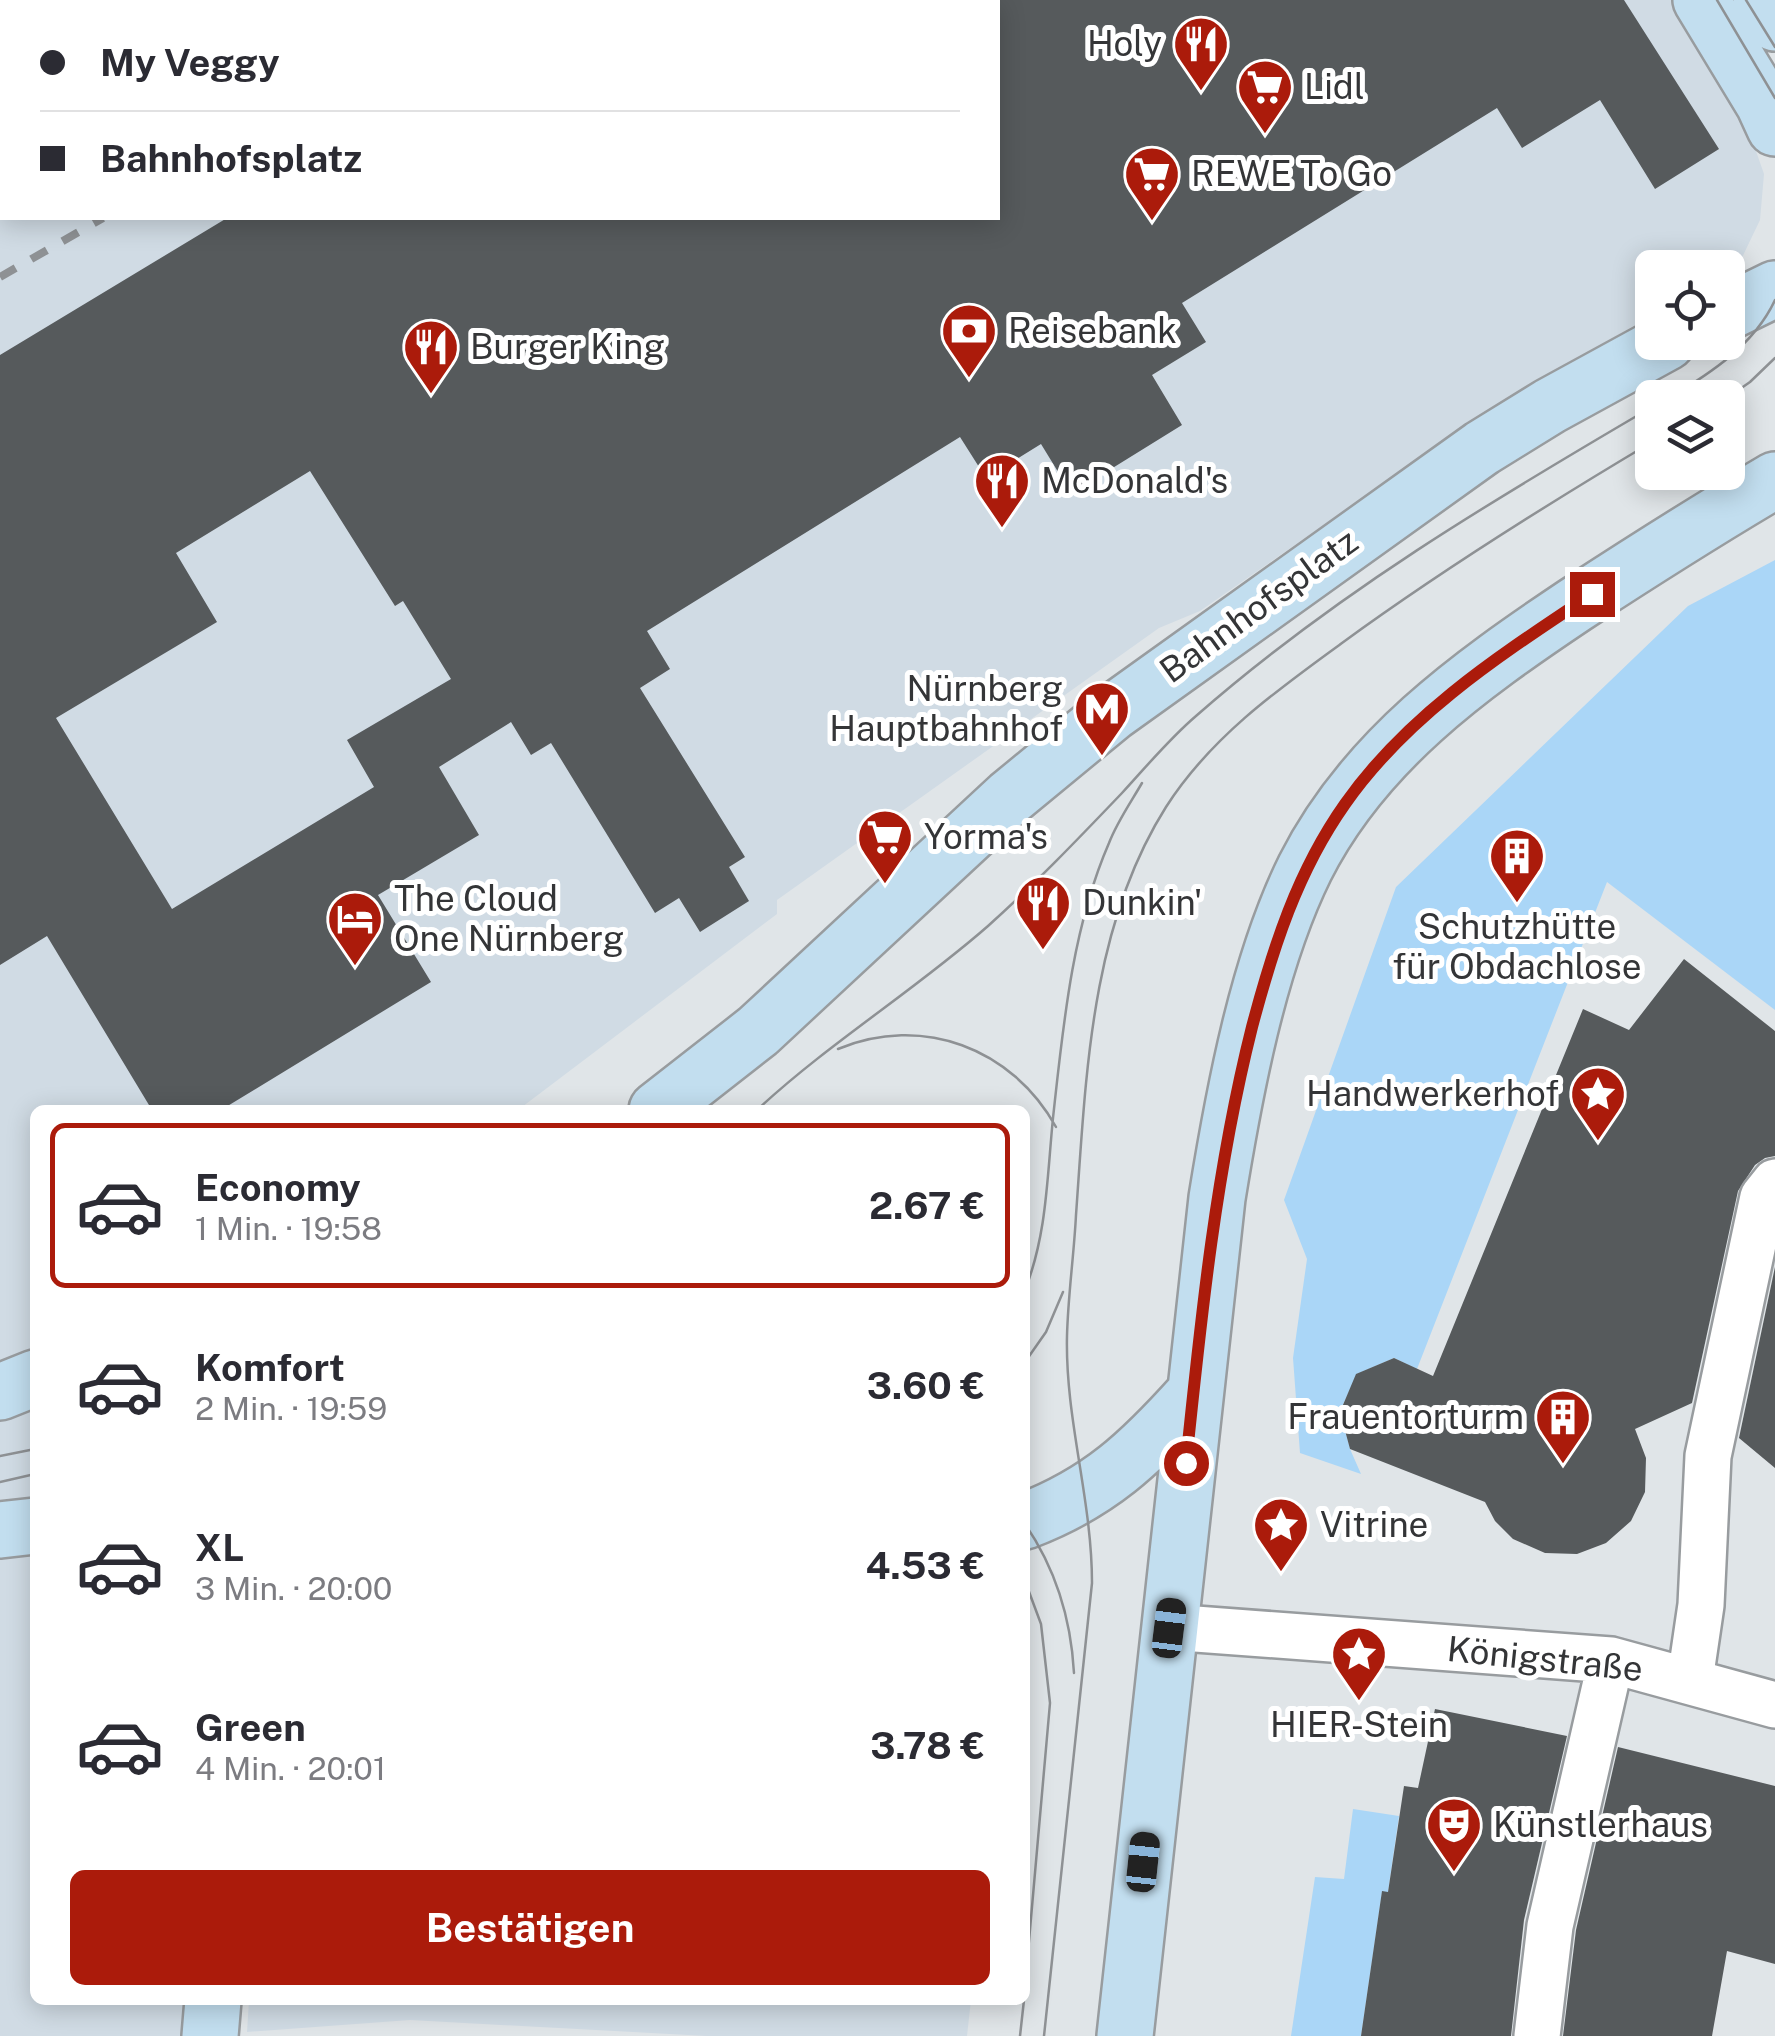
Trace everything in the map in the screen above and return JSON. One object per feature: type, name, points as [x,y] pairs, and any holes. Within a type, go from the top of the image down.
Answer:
[{"type":"main road","points":[[1700,0],[1775,128]]},
{"type":"main road","points":[[1761,0],[1775,22]]},
{"type":"main road","name":"Bahnhofsplatz","points":[[663,1105],[758,1031],[1010,797],[1134,696],[1482,448],[1635,360]]},
{"type":"main road","points":[[1125,2036],[1217,1198],[1246,1054],[1267,973],[1294,894],[1306,866],[1336,818],[1399,740],[1486,666],[1650,555],[1775,480]]},
{"type":"main road","points":[[0,1392],[30,1380]]},
{"type":"main road","points":[[1030,1519],[1106,1480],[1140,1452],[1193,1394]]},
{"type":"main road","points":[[0,1530],[30,1527]]},
{"type":"main road","points":[[210,2036],[213,2005]]},
{"type":"street","points":[[1690,1680],[1701,1605],[1708,1456],[1763,1197],[1775,1182]]},
{"type":"street","name":"Königstraße","points":[[1169,1628],[1611,1660],[1775,1706]]},
{"type":"street","points":[[1537,2036],[1550,1926],[1611,1660]]},
{"type":"shaded area","points":[[1000,0],[1672,0],[1741,108],[1764,174],[1760,220],[1745,251],[1635,250],[1635,325],[1485,413],[1200,611],[1159,628],[777,900],[777,914],[525,1105],[30,1105],[30,2005],[191,2005],[188,2036],[0,2036],[0,220],[1000,220]]},
{"type":"shaded area","points":[[1775,560],[1775,1010],[1607,882],[1417,1369],[1394,1358],[1357,1374],[1340,1411],[1361,1474],[1300,1453],[1293,1358],[1307,1259],[1284,1200],[1396,887],[1688,606]]},
{"type":"shaded area","points":[[1353,1809],[1399,1816],[1388,1892],[1382,1892],[1361,2036],[1291,2036],[1315,1877],[1344,1879]]},
{"type":"shaded area","points":[[249,2005],[970,2005],[967,2036],[707,2036],[410,2020],[247,2032]]},
{"type":"building","points":[[1000,0],[1624,0],[1719,149],[1655,189],[1600,100],[1522,148],[1497,108],[1182,303],[1206,342],[1152,375],[1182,425],[1090,482],[1071,493],[1041,444],[986,478],[960,437],[647,631],[670,669],[640,688],[745,857],[729,867],[749,901],[700,932],[679,898],[655,913],[551,743],[531,755],[511,722],[439,767],[479,835],[378,895],[431,982],[229,1105],[149,1105],[47,936],[0,965],[0,355],[224,220],[1000,220]],"holes":[[[310,471],[395,606],[403,601],[451,679],[347,740],[374,787],[172,909],[56,718],[217,622],[176,553]]]},
{"type":"building","points":[[1684,959],[1775,1031],[1775,1156],[1755,1165],[1738,1191],[1692,1403],[1635,1429],[1646,1458],[1645,1492],[1631,1521],[1606,1543],[1577,1554],[1545,1553],[1513,1539],[1495,1521],[1485,1502],[1350,1449],[1340,1412],[1356,1374],[1394,1358],[1433,1376],[1583,1009],[1629,1030]]},
{"type":"building","points":[[1775,1267],[1775,1468],[1739,1438]]},
{"type":"building","name":"Künstlerhaus","points":[[1435,1709],[1567,1736],[1524,1920],[1511,2036],[1361,2036],[1382,1891],[1388,1892],[1404,1786],[1418,1788]]},
{"type":"building","points":[[1618,1747],[1775,1786],[1775,1964],[1727,1951],[1712,2036],[1563,2036],[1576,1930]]},
{"type":"tram line","points":[[1717,0],[1775,98]]},
{"type":"tram line","points":[[1746,0],[1775,47]]},
{"type":"tram line","points":[[1697,380],[1743,344],[1775,300]]},
{"type":"tram line","points":[[1745,385],[1775,358]]},
{"type":"tram line","points":[[763,1105],[988,926],[1073,844],[1176,734],[1249,672],[1416,551],[1635,417]]},
{"type":"tram line","points":[[1044,2036],[1092,1583],[1088,1521],[1070,1398],[1069,1305],[1089,1057],[1096,1004],[1121,902],[1166,807],[1203,759],[1246,717],[1418,590],[1635,452]]},
{"type":"tram line","points":[[1030,1275],[1042,1227],[1061,1049],[1078,943],[1096,875],[1120,820],[1142,783]]},
{"type":"tram line","points":[[838,1049],[901,1035],[932,1037],[962,1045],[990,1058],[1015,1077],[1056,1127]]},
{"type":"tram line","points":[[1030,1355],[1046,1332],[1063,1292]]},
{"type":"tram line","points":[[0,1456],[30,1450]]},
{"type":"tram line","points":[[0,1482],[30,1475]]},
{"type":"tram line","points":[[1030,1533],[1060,1595],[1074,1673]]},
{"type":"tram line","points":[[1030,1594],[1041,1624],[1050,1703],[1030,1929]]},
{"type":"tram line","points":[[1020,2036],[1023,2005]]},
{"type":"railway","points":[[0,277],[100,220]]},
{"type":"place","name":"Holy","points":[[1201,93]]},
{"type":"place","name":"Lidl","points":[[1265,136]]},
{"type":"place","name":"REWE To Go","points":[[1152,223]]},
{"type":"place","name":"Reisebank","points":[[969,380]]},
{"type":"place","name":"Burger King","points":[[431,396]]},
{"type":"place","name":"McDonald's","points":[[1002,530]]},
{"type":"place","name":"Nürnberg Hauptbahnhof","points":[[1102,758]]},
{"type":"place","name":"Yorma's","points":[[885,886]]},
{"type":"place","name":"Schutzhütte für Obdachlose","points":[[1517,905]]},
{"type":"place","name":"Dunkin'","points":[[1043,952]]},
{"type":"place","name":"The Cloud One Nürnberg","points":[[355,968]]},
{"type":"place","name":"Handwerkerhof","points":[[1598,1143]]},
{"type":"place","name":"Frauentorturm","points":[[1563,1466]]},
{"type":"place","name":"Vitrine","points":[[1281,1574]]},
{"type":"place","name":"HIER-Stein","points":[[1359,1703]]},
{"type":"place","name":"Künstlerhaus","points":[[1454,1874]]},
{"type":"route","points":[[1186,1463],[1207,1271],[1236,1090],[1267,973],[1306,866],[1346,803],[1420,720],[1486,666],[1592,594]]}]
